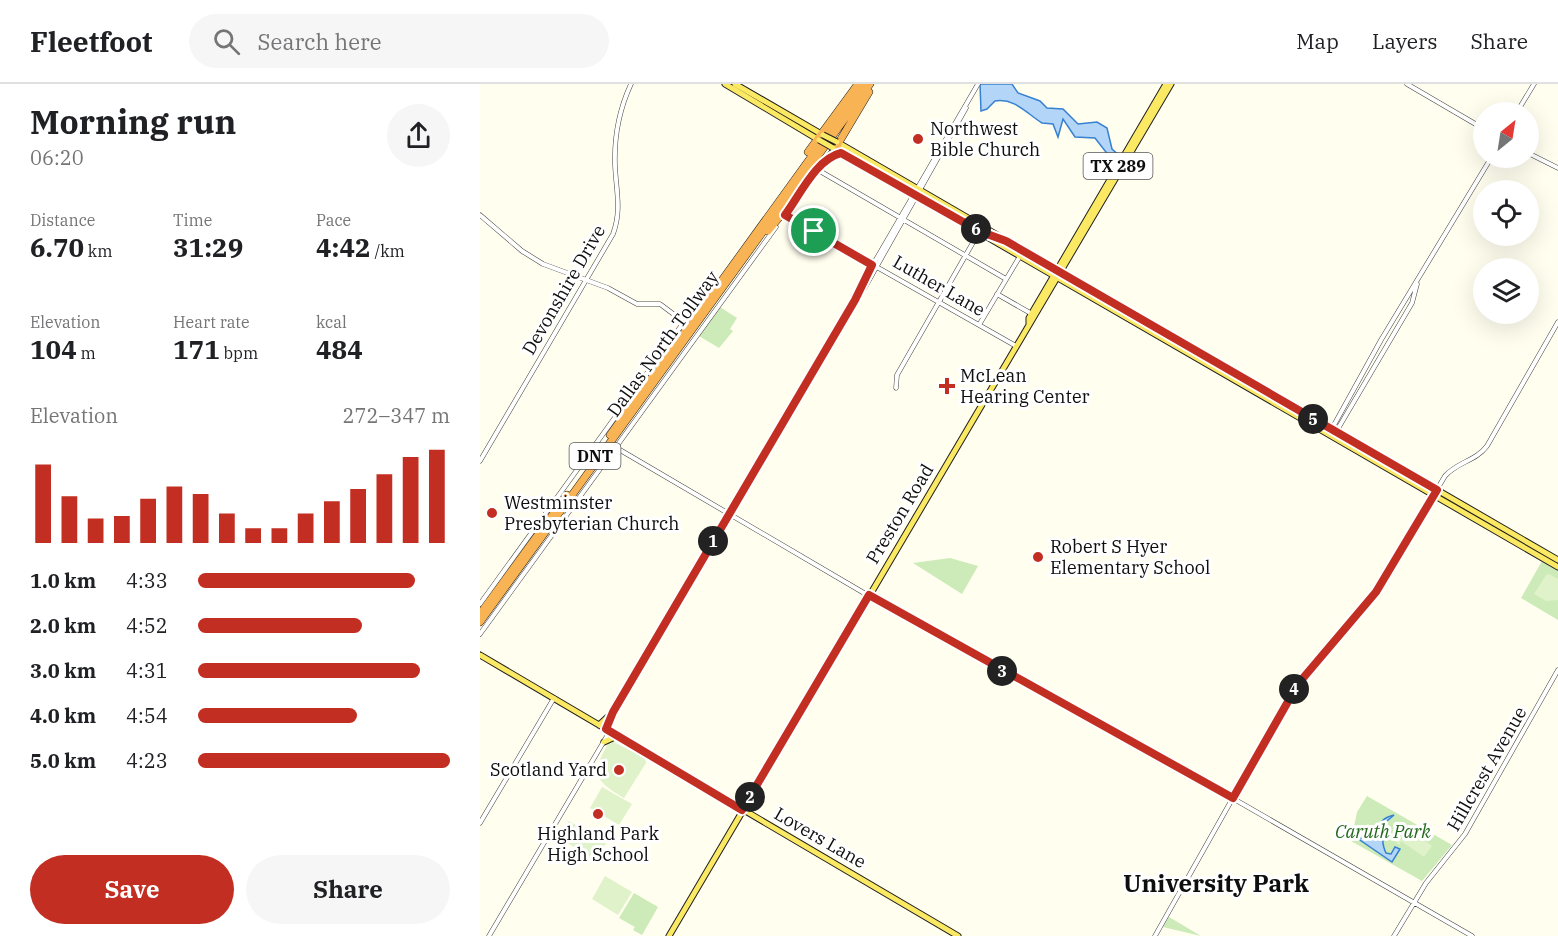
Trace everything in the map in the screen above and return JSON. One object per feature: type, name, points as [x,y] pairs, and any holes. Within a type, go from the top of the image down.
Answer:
[{"type":"highway","points":[[753,237],[769,208],[858,84]]},
{"type":"highway","name":"Dallas North Tollway","points":[[480,614],[864,84]]},
{"type":"highway","points":[[837,147],[872,84]]},
{"type":"highway","name":"Dallas North Tollway","points":[[480,622],[872,84]]},
{"type":"highway","points":[[749,250],[806,186]]},
{"type":"main road","points":[[725,84],[1006,241],[1198,358],[1435,492],[1558,567]]},
{"type":"main road","points":[[735,84],[820,137]]},
{"type":"main road","name":"Preston Road","points":[[669,936],[1016,346],[1166,84]]},
{"type":"main road","name":"Preston Road","points":[[1057,273],[1172,84]]},
{"type":"main road","points":[[806,186],[837,147]]},
{"type":"main road","points":[[918,193],[1020,255],[1057,273],[1229,370],[1332,433]]},
{"type":"main road","points":[[979,231],[1006,241]]},
{"type":"main road","points":[[1198,358],[1202,357],[1229,370]]},
{"type":"main road","points":[[1512,537],[1558,560]]},
{"type":"main road","name":"Lovers Lane","points":[[480,656],[958,936]]},
{"type":"main road","points":[[599,725],[613,712]]},
{"type":"main road","points":[[604,742],[617,736]]},
{"type":"street","name":"Devonshire Drive","points":[[480,461],[611,238],[618,220],[619,205],[615,144],[620,116],[631,84]]},
{"type":"street","points":[[489,936],[604,742],[613,712],[860,291],[864,289],[875,265],[978,84]]},
{"type":"street","points":[[1407,84],[1473,123]]},
{"type":"street","points":[[1524,102],[1534,84]]},
{"type":"street","points":[[1539,158],[1558,168]]},
{"type":"street","points":[[1332,433],[1485,168]]},
{"type":"street","points":[[818,170],[1006,279]]},
{"type":"street","points":[[480,634],[806,186]]},
{"type":"street","points":[[480,215],[527,255],[552,268],[608,288],[637,304],[660,304],[684,320],[480,604]]},
{"type":"street","name":"Luther Lane","points":[[785,215],[1016,346]]},
{"type":"street","points":[[896,388],[897,375],[979,231]]},
{"type":"street","points":[[979,325],[1020,255]]},
{"type":"street","points":[[1332,433],[1412,303],[1417,284]]},
{"type":"street","points":[[997,294],[1031,318]]},
{"type":"street","points":[[1155,936],[1298,684],[1376,592],[1449,471],[1475,458],[1487,446],[1558,322]]},
{"type":"street","points":[[615,447],[869,595],[1233,798],[1472,936]]},
{"type":"street","name":"Hillcrest Avenue","points":[[1394,936],[1413,902],[1465,834],[1558,670]]},
{"type":"street","points":[[480,823],[554,698]]},
{"type":"green space","points":[[720,307],[737,318],[730,329],[733,331],[719,348],[699,336]]},
{"type":"green space","points":[[950,558],[978,566],[962,594],[913,563]]},
{"type":"green space","points":[[1542,561],[1558,571],[1558,620],[1521,598]]},
{"type":"green space","points":[[1549,574],[1558,579],[1558,600],[1546,601],[1534,594]]},
{"type":"green space","name":"Scotland Yard","points":[[610,740],[645,758],[646,763],[624,798],[605,785],[598,774],[600,760]]},
{"type":"green space","points":[[602,787],[632,804],[619,825],[590,808]]},
{"type":"green space","name":"Caruth Park","points":[[1367,796],[1452,845],[1422,881],[1351,841],[1357,812]]},
{"type":"green space","points":[[569,821],[606,843],[596,860],[559,838]]},
{"type":"green space","points":[[1409,829],[1432,846],[1424,857],[1401,841],[1399,845],[1393,839],[1396,834],[1401,840]]},
{"type":"green space","points":[[605,876],[632,892],[618,915],[592,899]]},
{"type":"green space","points":[[634,893],[658,907],[642,935],[633,930],[635,927],[619,918]]},
{"type":"green space","points":[[1169,917],[1201,936],[1163,927]]},
{"type":"water","points":[[980,84],[1012,84],[1018,93],[1040,101],[1047,108],[1063,109],[1078,124],[1097,122],[1107,128],[1112,149],[1121,157],[1116,165],[1095,138],[1075,137],[1063,119],[1058,137],[1053,124],[1042,123],[1009,102],[995,101],[987,109],[981,111]]},
{"type":"water","points":[[1394,815],[1380,827],[1386,853],[1391,854],[1395,847],[1400,849],[1392,862],[1357,838],[1374,838],[1382,821]]},
{"type":"place","name":"Northwest Bible Church","points":[[918,139]]},
{"type":"place","name":"McLean Hearing Center","points":[[947,386]]},
{"type":"place","name":"Westminster Presbyterian Church","points":[[492,513]]},
{"type":"place","name":"Robert S Hyer Elementary School","points":[[1038,557]]},
{"type":"place","name":"Scotland Yard","points":[[619,770]]},
{"type":"place","name":"Highland Park High School","points":[[598,814]]},
{"type":"district","name":"University Park","points":[[1216,884]]},
{"type":"route","points":[[841,153],[979,231],[1006,241],[1437,490],[1389,574],[1363,609],[1318,658],[1298,684],[1233,798],[1088,715],[1018,680],[869,595],[742,810],[606,729],[613,712],[855,300],[872,265],[814,231],[785,215],[822,165],[834,155],[841,153]]}]
